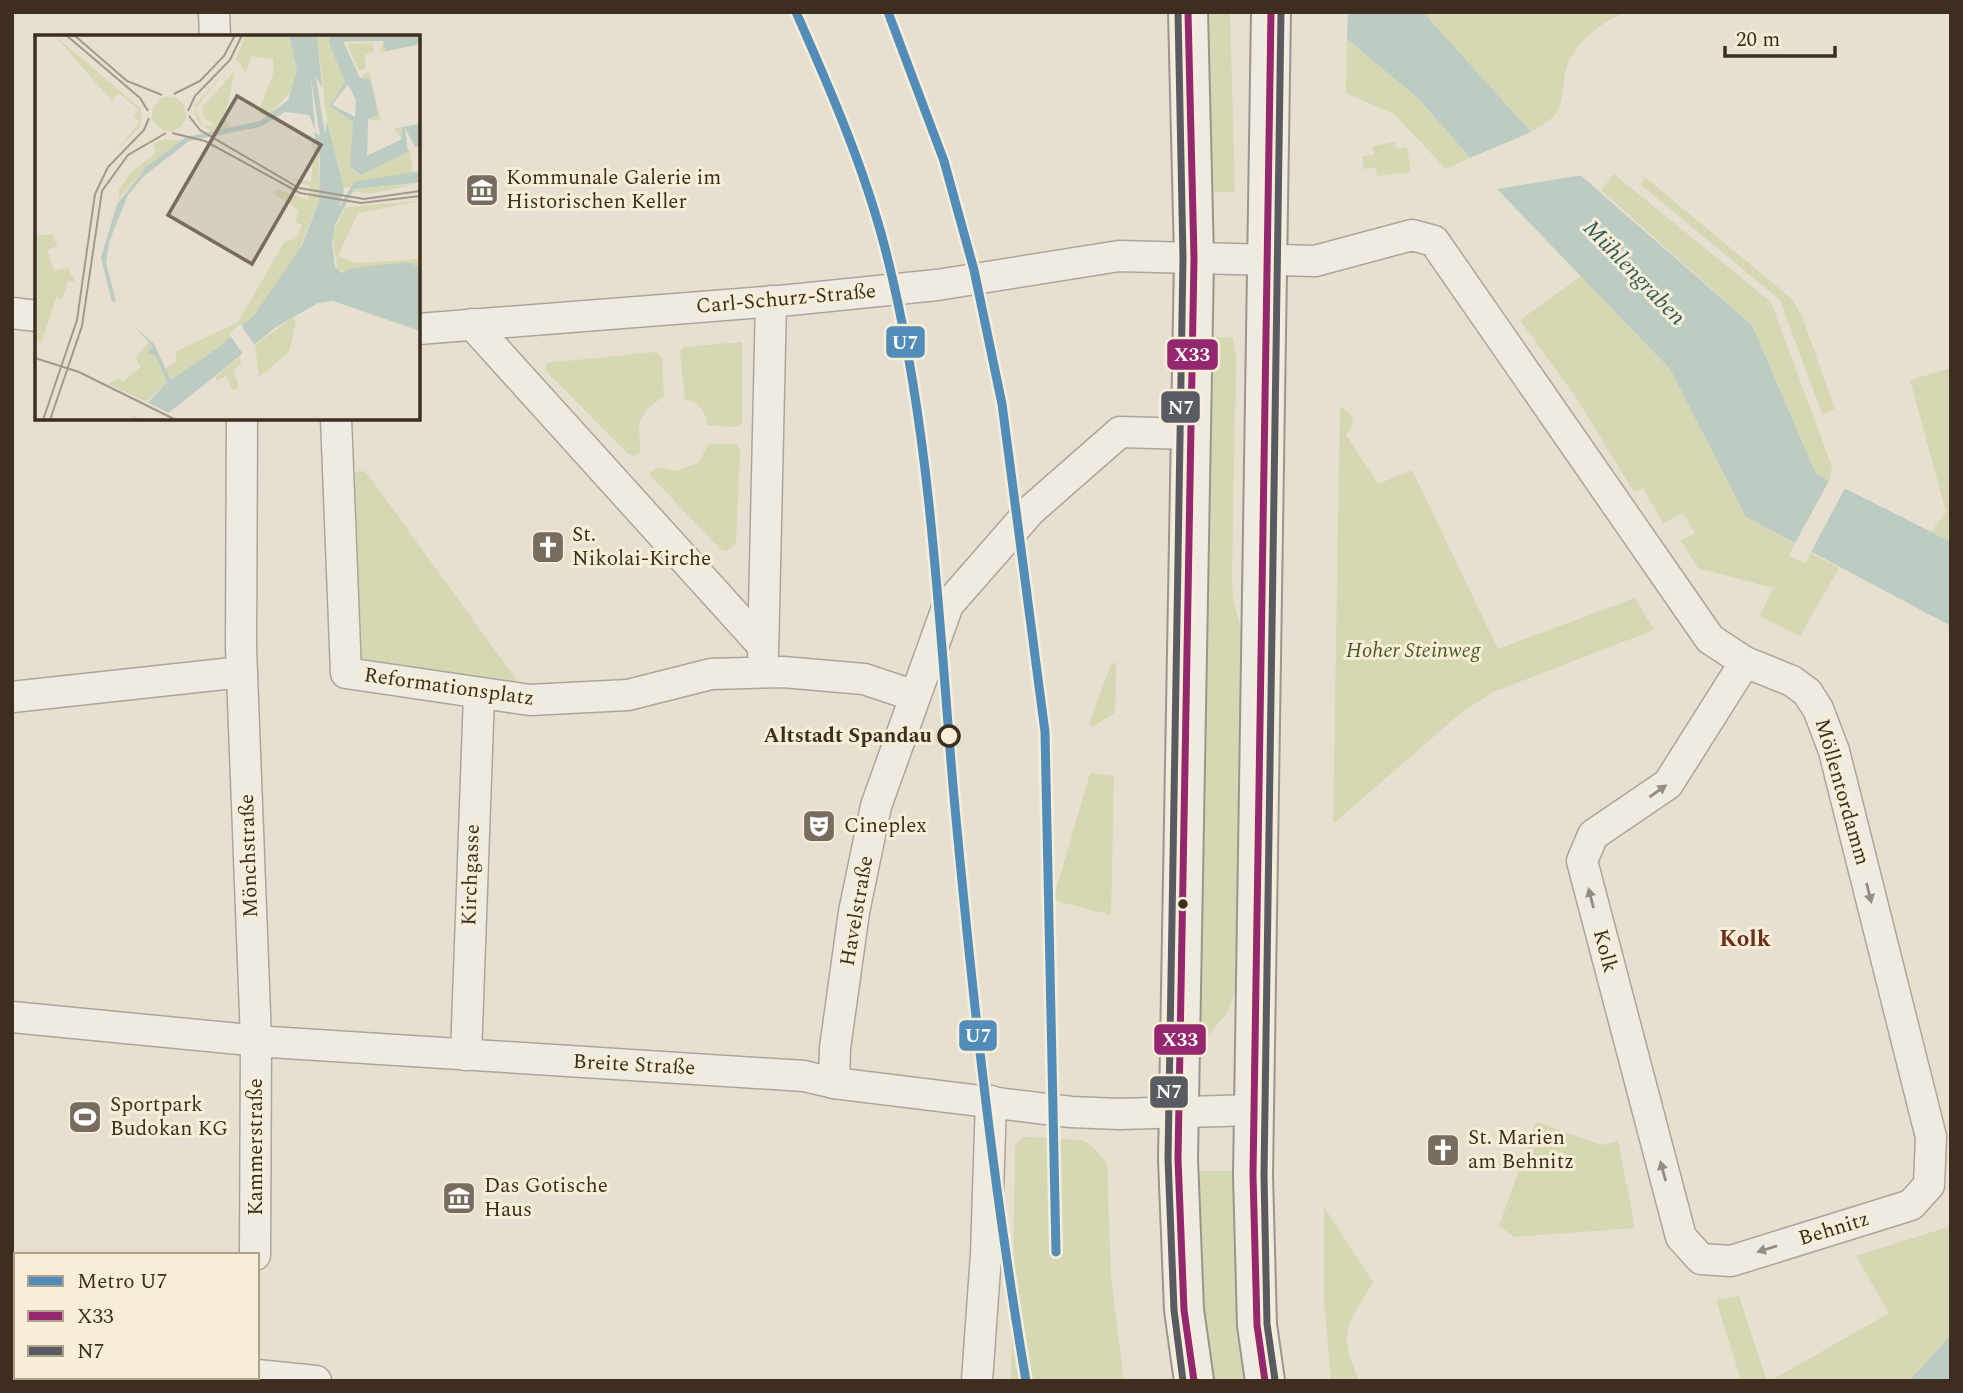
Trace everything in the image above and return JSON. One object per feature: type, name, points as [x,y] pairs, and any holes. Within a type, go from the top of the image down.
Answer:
[{"type":"main road","points":[[1188,12],[1194,258],[1178,1110],[1180,1246],[1194,1381]]},
{"type":"main road","points":[[1265,1381],[1255,1279],[1254,1110],[1271,12]]},
{"type":"street","points":[[214,12],[215,35]]},
{"type":"street","name":"Möllentordamm","points":[[1269,261],[1315,261],[1412,234],[1434,242],[1458,271],[1603,487],[1710,639],[1745,662],[1792,681],[1807,692],[1818,709],[1834,751],[1931,1137],[1929,1185]]},
{"type":"street","name":"Carl-Schurz-Straße","points":[[420,329],[937,285],[1119,256],[1194,258]]},
{"type":"street","points":[[1194,258],[1269,261]]},
{"type":"street","points":[[763,659],[771,301]]},
{"type":"street","points":[[12,313],[35,316]]},
{"type":"street","points":[[472,324],[763,659]]},
{"type":"street","name":"Mönchstraße","points":[[242,420],[242,672],[257,1040]]},
{"type":"street","name":"Reformationsplatz","points":[[336,420],[346,673],[479,695],[530,700],[586,699],[628,695],[763,659],[864,679],[915,696]]},
{"type":"street","name":"Havelstraße","points":[[834,1083],[835,1048],[854,912],[873,819],[948,605],[1031,510],[1120,432],[1190,434]]},
{"type":"street","name":"Kolk","points":[[1731,1261],[1701,1259],[1681,1237],[1582,861],[1593,835],[1668,784],[1745,662]]},
{"type":"street","points":[[12,698],[242,672]]},
{"type":"street","name":"Kirchgasse","points":[[466,1055],[479,695]]},
{"type":"street","name":"Breite Straße","points":[[12,1017],[257,1040],[804,1076],[834,1083],[1119,1114],[1178,1110],[1254,1110]]},
{"type":"street","name":"Kammerstraße","points":[[255,1253],[257,1040]]},
{"type":"street","points":[[977,1381],[986,1254],[991,1101]]},
{"type":"street","name":"Behnitz","points":[[1731,1261],[1911,1205],[1929,1185]]},
{"type":"street","points":[[259,1375],[316,1381]]},
{"type":"green space","points":[[1205,12],[1230,12],[1235,192],[1211,192]]},
{"type":"green space","points":[[1423,12],[1625,12],[1606,22],[1580,44],[1568,63],[1557,112],[1531,132]]},
{"type":"green space","points":[[1347,39],[1420,100],[1470,158],[1446,169],[1394,114],[1346,93]]},
{"type":"green space","points":[[1395,142],[1396,149],[1407,147],[1411,172],[1377,176],[1376,168],[1364,169],[1362,156],[1374,155],[1373,146]]},
{"type":"green space","points":[[1614,174],[1771,302],[1832,467],[1829,480],[1816,474],[1752,325],[1601,190]]},
{"type":"green space","points":[[1645,177],[1792,299],[1802,316],[1835,409],[1822,414],[1780,300],[1641,185]]},
{"type":"green space","points":[[1581,276],[1670,369],[1746,517],[1795,544],[1789,556],[1805,563],[1811,553],[1839,568],[1800,636],[1760,616],[1773,588],[1698,568],[1681,541],[1695,533],[1683,513],[1663,523],[1643,488],[1634,492],[1577,399],[1520,320]]},
{"type":"green space","points":[[1209,337],[1233,338],[1236,356],[1232,577],[1233,599],[1244,642],[1237,986],[1227,1013],[1204,1041],[1197,1037]]},
{"type":"green space","points":[[742,342],[742,423],[735,427],[707,425],[701,408],[685,399],[680,352],[684,347]]},
{"type":"green space","points":[[656,352],[662,358],[664,396],[648,408],[639,423],[640,453],[634,456],[628,454],[545,370],[546,363]]},
{"type":"green space","points":[[1951,368],[1951,542],[1930,533],[1946,512],[1910,380]]},
{"type":"green space","name":"Hoher Steinweg","points":[[1340,406],[1352,416],[1353,424],[1346,435],[1378,484],[1412,470],[1498,649],[1635,598],[1654,630],[1493,692],[1461,713],[1333,824]]},
{"type":"green space","points":[[709,444],[736,444],[740,450],[736,544],[726,551],[720,549],[649,474],[657,467],[675,471],[698,463]]},
{"type":"green space","points":[[363,471],[523,689],[360,669],[353,478],[355,472]]},
{"type":"green space","points":[[1116,662],[1115,713],[1092,727],[1089,723],[1111,665]]},
{"type":"green space","points":[[1090,773],[1114,776],[1111,915],[1053,900]]},
{"type":"green space","points":[[1536,1122],[1602,1145],[1618,1141],[1635,1228],[1514,1237],[1499,1226]]},
{"type":"green space","points":[[1024,1137],[1082,1140],[1091,1145],[1107,1163],[1111,1277],[1124,1381],[1011,1381],[1015,1145]]},
{"type":"green space","points":[[1195,1171],[1234,1171],[1236,1289],[1247,1381],[1214,1381],[1204,1312]]},
{"type":"green space","points":[[1324,1207],[1373,1282],[1348,1329],[1348,1350],[1359,1381],[1331,1381],[1324,1299]]},
{"type":"green space","points":[[1951,1226],[1951,1335],[1909,1381],[1770,1381],[1889,1313],[1856,1256]]},
{"type":"green space","points":[[1739,1296],[1767,1381],[1734,1381],[1740,1377],[1716,1300]]},
{"type":"water","name":"Mühlengraben","points":[[1322,12],[1423,12],[1531,132],[1752,325],[1816,474],[1951,542],[1951,626],[1746,517],[1670,369],[1497,189],[1420,100],[1347,39]]},
{"type":"water","points":[[1951,1335],[1951,1381],[1909,1381]]},
{"type":"pier","points":[[1322,12],[1348,12],[1347,39],[1336,28]]},
{"type":"pier","points":[[1531,132],[1583,175],[1497,189],[1470,158]]},
{"type":"pier","points":[[1831,477],[1846,486],[1809,556],[1793,547]]},
{"type":"metro line","name":"U7","points":[[796,12],[845,128],[877,218],[901,315],[913,383],[931,521],[976,1016],[993,1162],[1026,1381]]},
{"type":"metro line","name":"U7","points":[[888,12],[944,161],[974,270],[1002,404],[1045,732],[1056,1252]]},
{"type":"transit line","name":"N7","points":[[1178,12],[1183,258],[1168,1159],[1174,1310],[1183,1381]]},
{"type":"transit line","name":"X33","points":[[1188,12],[1194,258],[1178,1159],[1184,1310],[1194,1381]]},
{"type":"transit line","name":"X33","points":[[1265,1381],[1257,1325],[1253,1175],[1271,12]]},
{"type":"transit line","name":"N7","points":[[1275,1380],[1267,1324],[1264,1175],[1281,12]]},
{"type":"place","name":"Kommunale Galerie im Historischen Keller","points":[[482,190]]},
{"type":"place","name":"St. Nikolai-Kirche","points":[[548,547]]},
{"type":"place","name":"Altstadt Spandau","points":[[949,736]]},
{"type":"place","name":"Cineplex","points":[[819,826]]},
{"type":"place","name":"Sportpark Budokan KG","points":[[85,1117]]},
{"type":"place","name":"St. Marien am Behnitz","points":[[1443,1150]]},
{"type":"place","name":"Das Gotische Haus","points":[[459,1198]]},
{"type":"district","name":"Kolk","points":[[1745,939]]}]
